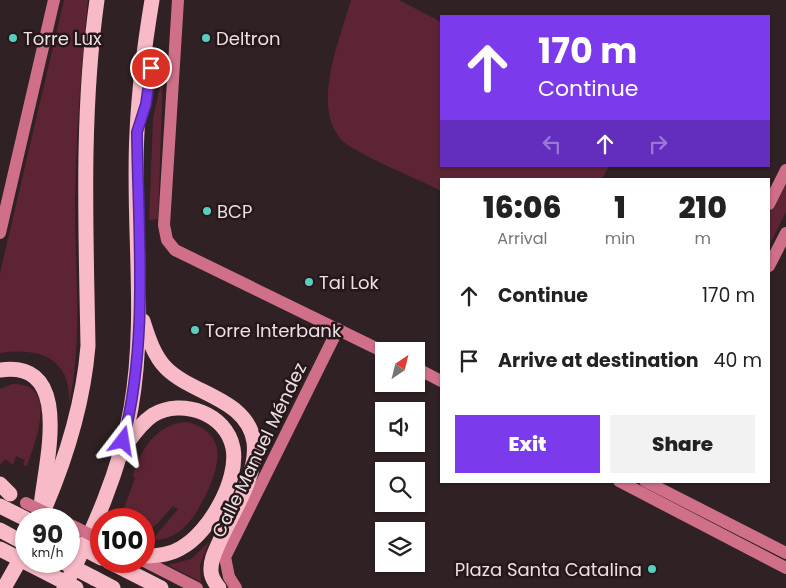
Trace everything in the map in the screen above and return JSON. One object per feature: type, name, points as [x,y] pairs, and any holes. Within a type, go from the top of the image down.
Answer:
[{"type":"highway","points":[[41,508],[67,452],[85,379],[88,346],[87,112],[97,0]]},
{"type":"highway","points":[[64,588],[96,520],[120,454],[129,420],[136,378],[140,311],[137,132],[152,0]]},
{"type":"highway","points":[[137,132],[146,104],[163,0]]},
{"type":"highway","points":[[140,311],[150,342],[162,364],[181,380],[231,406],[243,418],[253,439],[254,454],[251,470],[212,559],[212,576],[219,588]]},
{"type":"highway","points":[[0,370],[10,369],[26,372],[39,383],[47,396],[50,429],[38,508]]},
{"type":"highway","points":[[120,454],[144,423],[152,416],[170,409],[197,410],[212,418],[228,434],[233,448],[232,472],[227,488],[202,531],[189,543],[171,553],[155,555]]},
{"type":"highway","points":[[2,496],[20,508]]},
{"type":"highway","points":[[6,533],[3,550],[76,588]]},
{"type":"highway","points":[[4,588],[15,568]]},
{"type":"highway","points":[[80,571],[113,588]]},
{"type":"highway","points":[[132,573],[161,588]]},
{"type":"street","points":[[0,233],[54,0]]},
{"type":"street","points":[[178,0],[164,225],[167,240],[175,250],[375,348]]},
{"type":"street","points":[[770,202],[786,170]]},
{"type":"street","points":[[770,264],[786,233]]},
{"type":"street","name":"Calle Manuel Méndez","points":[[236,588],[229,577],[225,557],[338,329]]},
{"type":"street","points":[[425,373],[440,380]]},
{"type":"street","points":[[626,483],[653,487],[786,553]]},
{"type":"street","points":[[653,487],[786,568]]},
{"type":"street","points":[[2,496],[36,508]]},
{"type":"street","points":[[155,566],[198,588]]},
{"type":"shaded area","points":[[64,0],[88,0],[79,102],[75,204],[76,355],[69,405],[69,389],[65,377],[59,367],[51,360],[28,352],[0,353],[0,273]]},
{"type":"shaded area","points":[[351,0],[399,0],[440,21],[440,167],[608,167],[603,178],[440,178],[440,191],[351,147],[337,134],[330,118],[328,99],[334,57]]},
{"type":"shaded area","points":[[163,73],[158,219],[149,220],[153,119]]},
{"type":"shaded area","points":[[786,181],[786,212],[770,244],[770,212]]},
{"type":"shaded area","points":[[12,384],[27,386],[35,392],[40,402],[39,429],[27,466],[23,465],[25,460],[16,456],[13,465],[5,459],[0,465],[0,389]]},
{"type":"shaded area","points":[[187,422],[209,433],[217,449],[216,469],[204,499],[187,524],[172,536],[155,540],[155,536],[178,509],[173,506],[155,525],[155,508],[124,508],[135,478],[133,476],[136,466],[145,448],[159,433],[167,427]]},
{"type":"shaded area","points":[[209,542],[200,565],[201,582],[168,565],[191,559]]},
{"type":"place","name":"Torre Lux","points":[[13,38]]},
{"type":"place","name":"Deltron","points":[[206,38]]},
{"type":"place","name":"BCP","points":[[207,211]]},
{"type":"place","name":"Tai Lok","points":[[309,282]]},
{"type":"place","name":"Torre Interbank","points":[[195,330]]},
{"type":"place","name":"Plaza Santa Catalina","points":[[652,569]]},
{"type":"route","points":[[123,441],[129,420],[136,378],[140,311],[137,132],[146,104],[151,68]]}]
